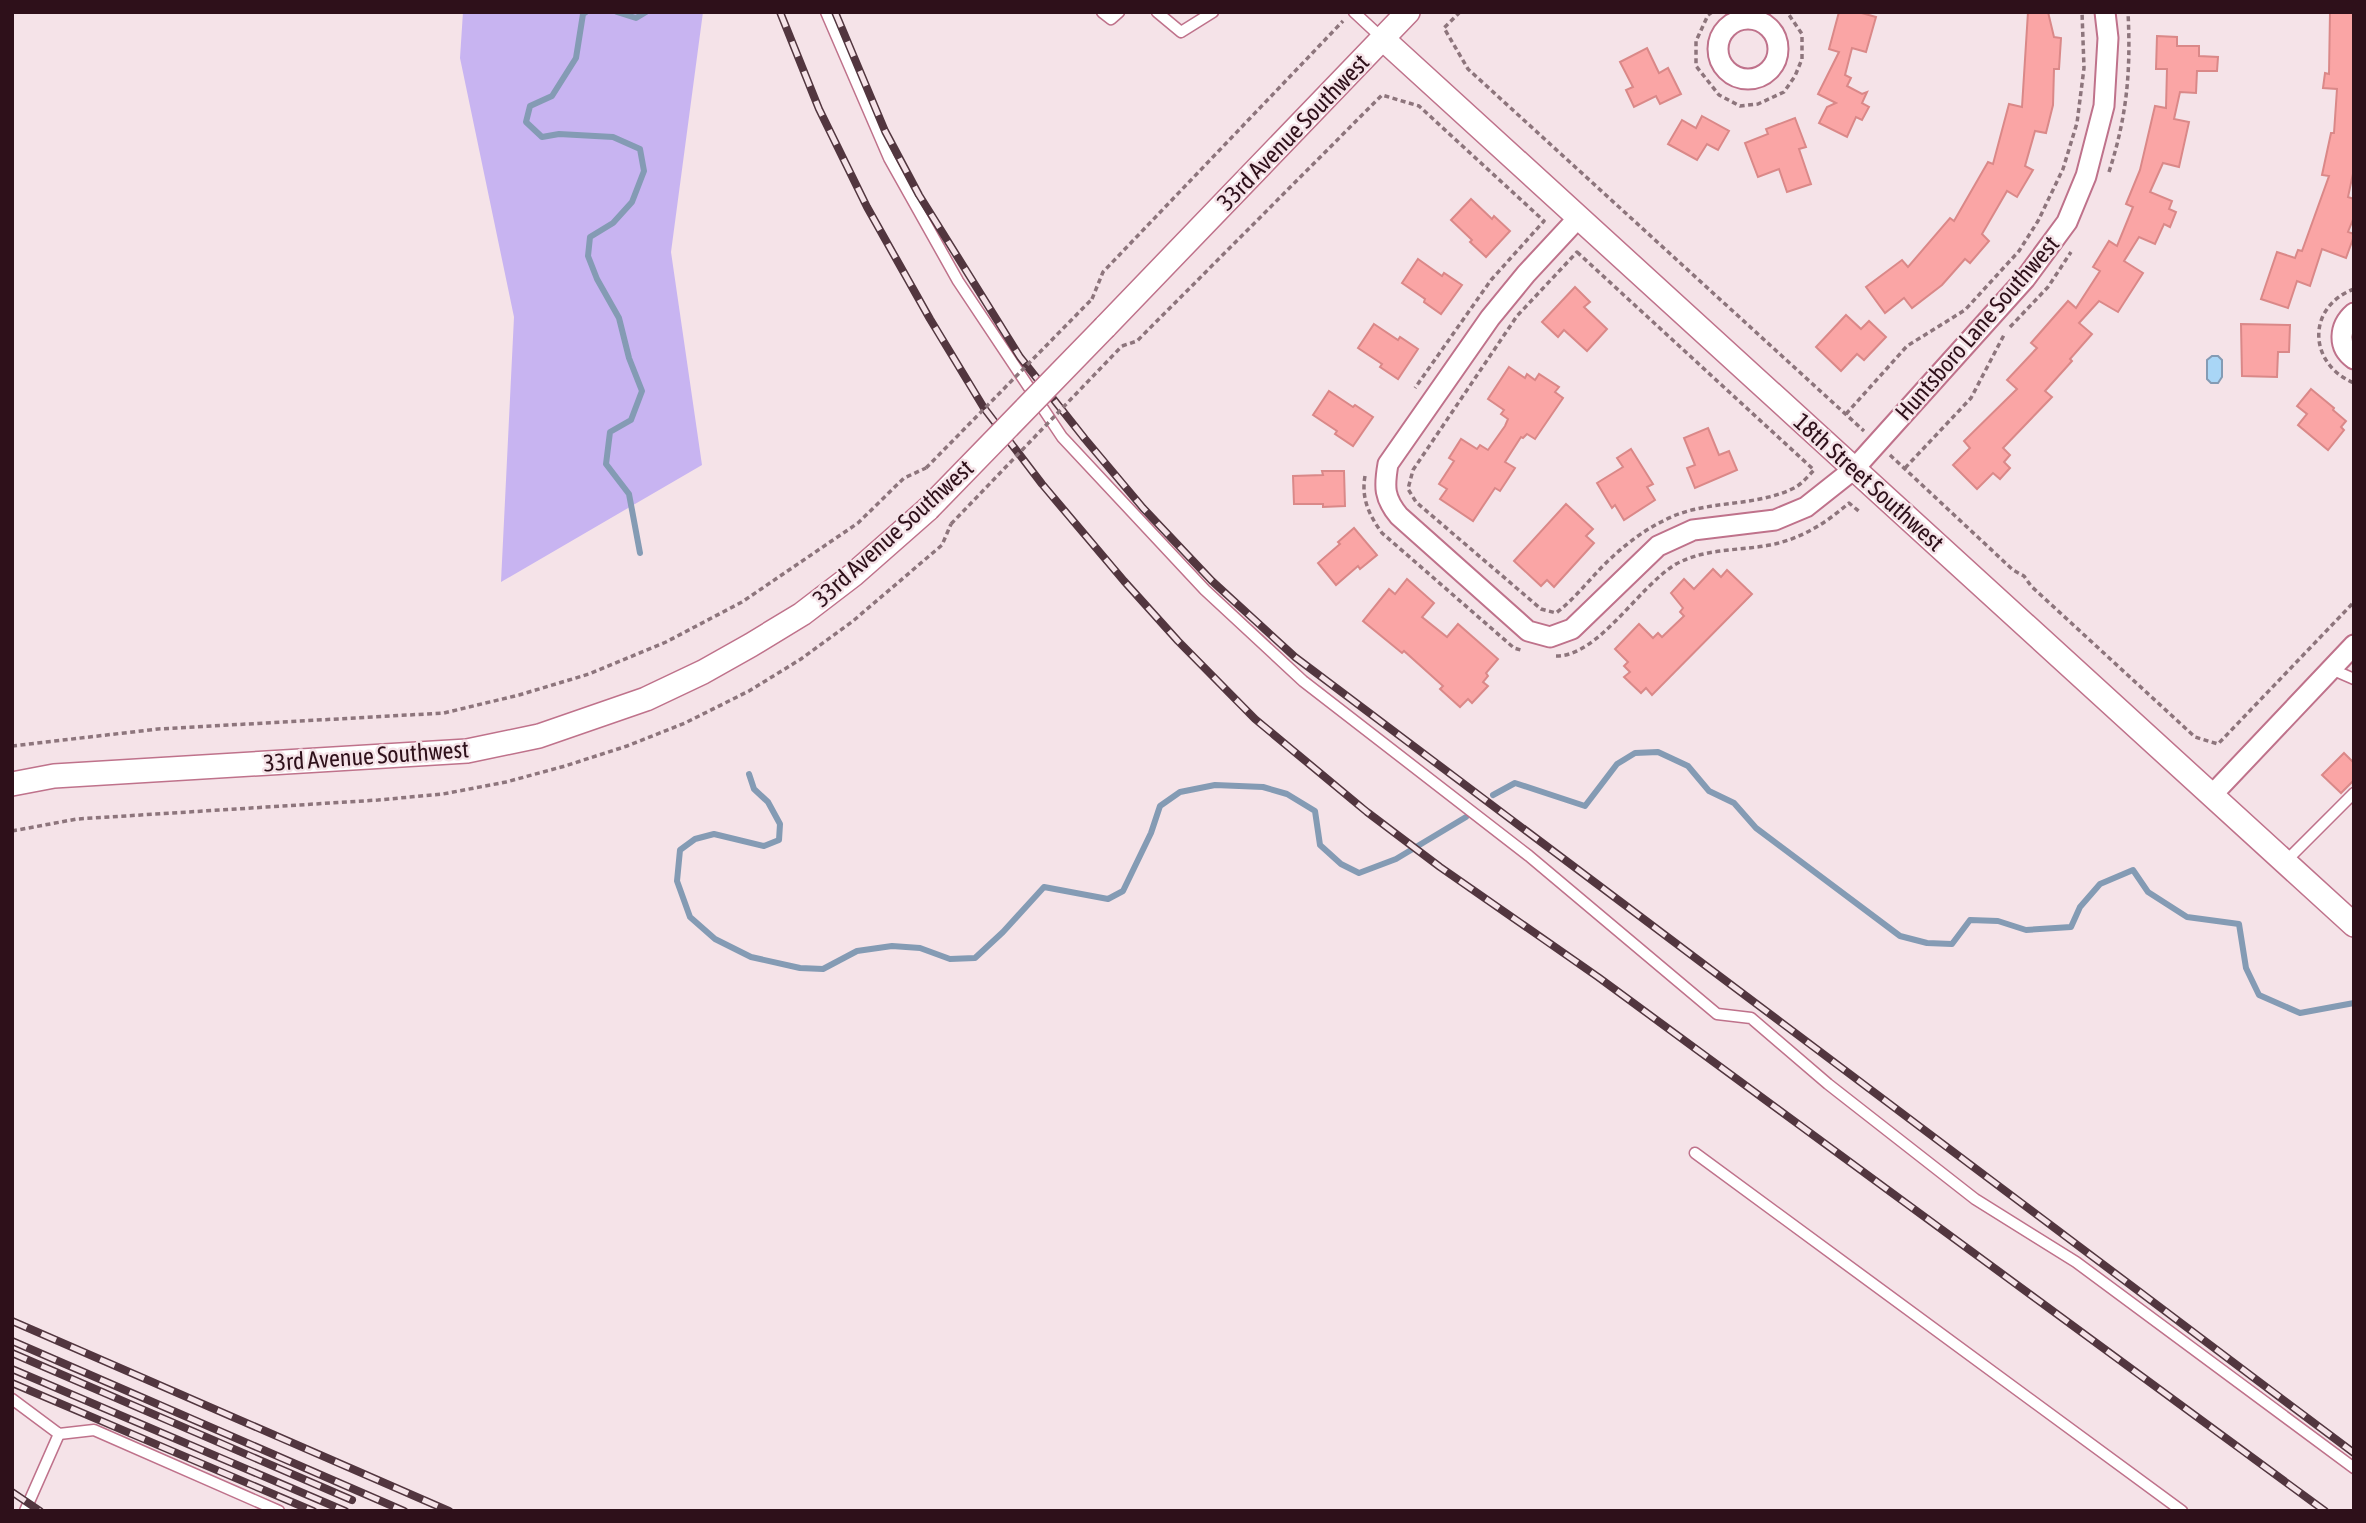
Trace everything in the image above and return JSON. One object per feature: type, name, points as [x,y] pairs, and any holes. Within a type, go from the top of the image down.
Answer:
[{"type":"street","name":"33rd Avenue Southwest","points":[[12,783],[54,776],[467,751],[539,736],[646,699],[703,672],[802,614],[843,583],[928,509],[1408,12]]},
{"type":"street","name":"Huntsboro Lane Southwest","points":[[1578,218],[1490,318],[1388,464],[1384,483],[1388,503],[1399,516],[1528,631],[1550,637],[1572,629],[1658,546],[1693,530],[1776,520],[1806,507],[1854,469],[2025,279],[2067,222],[2087,176],[2104,106],[2108,38],[2105,12]]},
{"type":"street","name":"18th Street Southwest","points":[[1383,39],[2354,925]]},
{"type":"street","points":[[2354,313],[2346,321],[2341,339],[2344,348],[2354,359]]},
{"type":"street","points":[[2212,795],[2354,645]]},
{"type":"lane","points":[[825,12],[890,158],[973,303],[1062,437],[1205,590],[1303,681],[1529,856],[1717,1014],[1751,1018],[1828,1084],[1975,1199],[2076,1262],[2354,1468]]},
{"type":"lane","points":[[1102,12],[1111,19],[1119,12]]},
{"type":"lane","points":[[1157,12],[1181,32],[1213,12]]},
{"type":"lane","points":[[1353,12],[1383,39]]},
{"type":"lane","points":[[2331,669],[2354,679]]},
{"type":"lane","points":[[2285,862],[2354,793]]},
{"type":"lane","points":[[1695,1153],[2182,1511]]},
{"type":"lane","points":[[12,1399],[59,1434],[94,1430],[279,1511]]},
{"type":"lane","points":[[25,1511],[59,1434]]},
{"type":"path","points":[[12,746],[158,729],[444,713],[589,674],[666,642],[742,602],[858,523],[904,478],[926,468],[1092,299],[1102,271],[1353,12]]},
{"type":"path","points":[[1460,12],[1444,28],[1468,69],[1864,431]]},
{"type":"path","points":[[1712,12],[1696,41],[1696,66],[1719,95],[1740,106],[1758,104],[1784,92],[1796,76],[1802,59],[1802,34],[1787,12]]},
{"type":"path","points":[[1846,414],[1907,346],[1965,310],[2019,251],[2038,221],[2063,169],[2077,122],[2084,68],[2082,12]]},
{"type":"path","points":[[1577,252],[1814,470],[1796,487],[1761,500],[1699,509],[1668,518],[1637,535],[1609,560],[1568,604],[1556,612],[1542,609],[1416,502],[1408,489],[1413,470],[1517,316],[1577,252]]},
{"type":"path","points":[[951,524],[1122,346]]},
{"type":"path","points":[[1886,451],[2195,737],[2218,744],[2354,602]]},
{"type":"shaded area","points":[[463,12],[703,12],[671,252],[702,465],[501,582],[514,317],[460,58]]},
{"type":"water","points":[[2218,356],[2222,360],[2222,377],[2218,383],[2211,383],[2207,379],[2207,360]]},
{"type":"building","points":[[1839,12],[1858,12],[1876,17],[1866,52],[1852,48],[1845,75],[1851,78],[1847,86],[1862,94],[1867,92],[1862,103],[1869,107],[1862,120],[1856,117],[1847,137],[1819,123],[1827,107],[1836,103],[1818,94],[1839,52],[1829,49]]},
{"type":"building","points":[[2028,12],[2048,12],[2054,37],[2061,38],[2059,69],[2054,69],[2053,105],[2046,133],[2035,131],[2025,166],[2033,170],[2017,197],[2007,191],[1982,234],[1989,241],[1970,263],[1965,259],[1942,285],[1912,308],[1904,298],[1885,313],[1866,287],[1902,260],[1908,267],[1950,218],[1954,221],[1988,162],[1993,164],[2009,104],[2022,107]]},
{"type":"building","points":[[2330,12],[2354,12],[2354,169],[2348,197],[2354,199],[2354,217],[2348,232],[2354,236],[2346,258],[2322,249],[2310,286],[2297,281],[2288,308],[2261,299],[2277,252],[2295,258],[2298,250],[2302,251],[2329,176],[2322,175],[2331,133],[2334,133],[2337,89],[2323,88],[2325,73],[2329,74]]},
{"type":"building","points":[[2157,36],[2177,37],[2177,46],[2199,46],[2199,56],[2218,57],[2217,71],[2197,71],[2196,93],[2180,92],[2174,119],[2189,122],[2179,167],[2163,163],[2150,192],[2172,201],[2169,209],[2176,212],[2170,227],[2164,224],[2155,244],[2139,237],[2124,261],[2143,273],[2118,312],[2099,301],[2079,323],[2092,334],[2045,391],[2052,397],[2003,448],[2010,455],[2004,462],[2010,468],[2000,479],[1993,473],[1977,489],[1953,465],[1970,448],[1964,441],[2017,389],[2007,380],[2037,348],[2031,343],[2068,301],[2076,308],[2100,271],[2093,267],[2109,241],[2117,246],[2133,207],[2126,204],[2140,170],[2155,106],[2166,108],[2167,69],[2156,69]]},
{"type":"building","points":[[1647,48],[1659,73],[1668,68],[1681,94],[1660,104],[1656,96],[1634,107],[1626,90],[1633,87],[1620,62]]},
{"type":"building","points":[[1702,116],[1729,131],[1718,150],[1707,144],[1697,160],[1668,144],[1682,120],[1696,128]]},
{"type":"building","points":[[1795,118],[1806,147],[1799,149],[1811,184],[1787,192],[1779,169],[1758,177],[1745,143],[1768,134],[1766,129]]},
{"type":"building","points":[[1471,199],[1492,219],[1494,216],[1510,231],[1486,257],[1451,220]]},
{"type":"building","points":[[1418,259],[1442,276],[1444,273],[1462,285],[1441,314],[1402,283]]},
{"type":"building","points":[[1575,287],[1590,302],[1584,307],[1607,329],[1587,351],[1564,330],[1558,337],[1542,322]]},
{"type":"building","points":[[1846,315],[1861,329],[1869,321],[1886,337],[1864,360],[1857,354],[1841,371],[1816,347]]},
{"type":"building","points":[[1374,324],[1418,349],[1398,379],[1358,348]]},
{"type":"building","points":[[2241,324],[2290,325],[2289,352],[2278,352],[2277,377],[2242,376]]},
{"type":"building","points":[[1509,367],[1525,378],[1527,374],[1535,380],[1539,374],[1559,387],[1555,392],[1563,398],[1535,439],[1527,434],[1521,437],[1505,462],[1515,468],[1500,491],[1495,488],[1473,521],[1440,499],[1447,489],[1439,484],[1454,461],[1449,458],[1461,439],[1477,449],[1480,445],[1488,450],[1505,426],[1508,419],[1501,414],[1504,410],[1488,399]]},
{"type":"building","points":[[2311,389],[2346,421],[2341,427],[2344,430],[2328,450],[2298,425],[2307,414],[2297,406]]},
{"type":"building","points":[[1329,391],[1373,417],[1353,446],[1313,415]]},
{"type":"building","points":[[1708,428],[1719,455],[1729,451],[1737,470],[1695,488],[1687,468],[1695,465],[1684,438]]},
{"type":"building","points":[[1631,449],[1653,484],[1647,487],[1655,500],[1624,520],[1615,505],[1612,508],[1597,483],[1623,467],[1617,458]]},
{"type":"building","points":[[1322,471],[1344,471],[1345,506],[1294,504],[1293,476],[1323,475]]},
{"type":"building","points":[[1566,504],[1593,529],[1586,536],[1594,543],[1554,587],[1547,580],[1541,586],[1514,561]]},
{"type":"building","points":[[1354,528],[1377,555],[1360,569],[1358,566],[1336,585],[1318,563]]},
{"type":"building","points":[[1713,569],[1721,577],[1727,570],[1752,594],[1652,695],[1646,688],[1641,693],[1624,677],[1630,672],[1624,666],[1628,662],[1615,649],[1639,624],[1653,638],[1658,633],[1662,637],[1684,616],[1680,612],[1683,608],[1671,593],[1684,579],[1694,589]]},
{"type":"building","points":[[1407,579],[1434,603],[1422,617],[1447,637],[1458,624],[1498,659],[1486,673],[1488,676],[1483,682],[1488,686],[1472,703],[1468,699],[1460,707],[1440,689],[1443,686],[1404,651],[1402,653],[1363,621],[1389,589],[1395,594]]},
{"type":"building","points":[[2344,753],[2354,763],[2354,780],[2341,793],[2322,775]]},
{"type":"waterway","points":[[586,12],[583,14],[576,58],[552,96],[530,106],[526,122],[542,137],[559,134],[613,137],[640,149],[644,171],[632,202],[613,223],[590,237],[588,256],[597,279],[619,318],[629,358],[642,391],[631,420],[610,432],[606,464],[629,494],[640,553]]},
{"type":"waterway","points":[[617,12],[636,18],[646,12]]},
{"type":"waterway","points":[[1493,795],[1515,783],[1585,806],[1617,764],[1635,753],[1658,752],[1688,766],[1709,791],[1734,803],[1756,828],[1900,936],[1927,943],[1952,944],[1970,920],[1998,921],[2026,930],[2071,927],[2080,907],[2100,884],[2133,870],[2148,892],[2187,917],[2239,924],[2246,968],[2259,995],[2300,1013],[2354,1003]]},
{"type":"waterway","points":[[749,774],[754,789],[768,802],[780,824],[779,840],[764,846],[714,834],[695,839],[680,850],[677,881],[690,917],[715,939],[751,957],[800,968],[823,969],[857,951],[892,946],[920,948],[950,959],[975,958],[1044,887],[1108,899],[1123,891],[1151,833],[1160,806],[1180,792],[1215,785],[1263,787],[1287,794],[1315,811],[1320,845],[1341,864],[1359,873],[1396,859],[1466,817]]},
{"type":"railway","points":[[780,12],[819,109],[867,207],[984,408],[1042,484],[1124,581],[1178,641],[1255,719],[1367,812],[1440,867],[1598,977],[2325,1511]]},
{"type":"railway","points":[[835,12],[885,131],[919,195],[1020,357],[1143,508],[1212,581],[1295,657],[2354,1453]]},
{"type":"railway","points":[[12,1321],[449,1511]]},
{"type":"railway","points":[[12,1341],[404,1511]]},
{"type":"railway","points":[[12,1353],[352,1500]]},
{"type":"railway","points":[[12,1369],[345,1511]]},
{"type":"railway","points":[[12,1383],[313,1511]]},
{"type":"railway","points":[[12,1492],[40,1511]]}]
